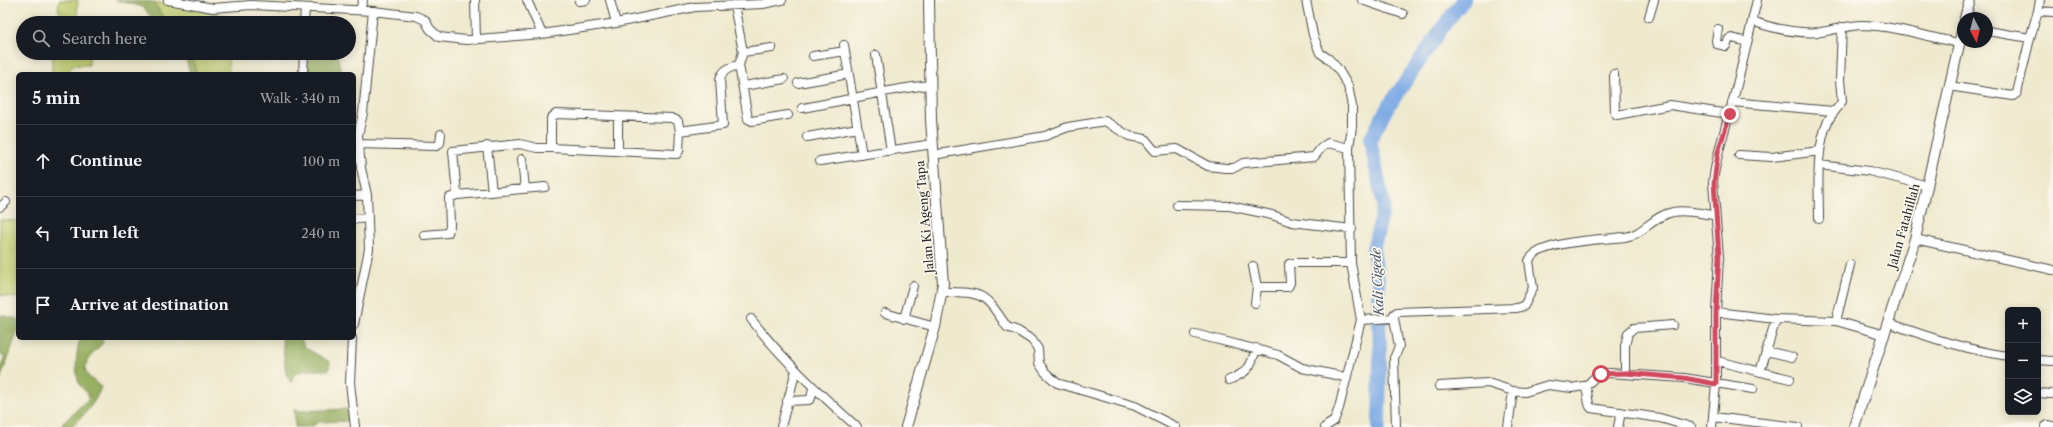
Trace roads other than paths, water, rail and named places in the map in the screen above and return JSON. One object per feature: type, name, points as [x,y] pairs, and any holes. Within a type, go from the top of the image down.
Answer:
[{"type":"street","points":[[168,0],[213,8],[244,3],[292,4],[305,8],[373,11],[422,18],[439,37],[476,40],[542,34],[616,23],[696,7],[763,4],[782,0]]},
{"type":"street","points":[[360,10],[362,0]]},
{"type":"street","points":[[475,0],[476,40]]},
{"type":"street","points":[[527,0],[542,34]]},
{"type":"street","points":[[610,0],[616,23]]},
{"type":"street","name":"Jalan Ki Ageng Tapa","points":[[906,427],[935,327],[942,292],[943,260],[933,155],[929,0]]},
{"type":"street","points":[[1306,0],[1313,34],[1320,53],[1329,59],[1338,69],[1350,93],[1352,126],[1349,148],[1352,229],[1351,263],[1363,319],[1345,376],[1339,408],[1334,421],[1324,427]]},
{"type":"street","points":[[1362,0],[1403,14]]},
{"type":"street","points":[[1649,17],[1654,0]]},
{"type":"street","points":[[1712,427],[1717,361],[1716,312],[1719,257],[1715,216],[1714,183],[1716,160],[1730,114],[1756,0]]},
{"type":"street","points":[[1967,12],[1970,0]]},
{"type":"street","points":[[1949,86],[2016,95],[2040,0]]},
{"type":"street","points":[[734,5],[742,52],[739,65],[750,120],[788,115]]},
{"type":"street","points":[[304,16],[305,8]]},
{"type":"street","points":[[356,314],[369,249],[366,195],[358,144],[359,124],[363,113],[373,11]]},
{"type":"street","points":[[2038,11],[2053,12]]},
{"type":"street","points":[[1752,21],[1772,28],[1807,32],[1820,32],[1842,27],[1873,26],[1957,43]]},
{"type":"street","points":[[1819,219],[1819,165],[1822,136],[1833,111],[1842,103],[1840,80],[1842,27]]},
{"type":"street","points":[[1718,28],[1716,41],[1718,44],[1726,46],[1729,39],[1732,38],[1747,42]]},
{"type":"street","points":[[1993,33],[2030,38]]},
{"type":"street","points":[[742,52],[772,48]]},
{"type":"street","points":[[813,56],[845,48],[862,155]]},
{"type":"street","name":"Jalan Fatahillah","points":[[1854,427],[1889,324],[1915,239],[1958,48]]},
{"type":"street","points":[[876,55],[891,151]]},
{"type":"street","points":[[303,72],[304,60]]},
{"type":"street","points":[[680,131],[723,125],[721,74],[728,68],[739,65]]},
{"type":"street","points":[[798,83],[849,74]]},
{"type":"street","points":[[1614,74],[1615,113],[1617,115],[1670,105],[1730,114]]},
{"type":"street","points":[[744,86],[784,79]]},
{"type":"street","points":[[802,108],[882,92],[930,85]]},
{"type":"street","points":[[1732,102],[1833,111]]},
{"type":"street","points":[[457,195],[453,151],[487,146],[520,144],[537,148],[618,150],[677,154],[679,151],[680,131],[678,121],[672,118],[553,115],[551,148]]},
{"type":"street","points":[[618,117],[618,150]]},
{"type":"street","points":[[933,155],[1045,136],[1068,127],[1105,121],[1129,136],[1145,139],[1155,151],[1177,149],[1201,164],[1215,168],[1232,168],[1244,163],[1314,157],[1328,142],[1349,148]]},
{"type":"street","points":[[807,137],[858,128]]},
{"type":"street","points":[[358,144],[437,146],[440,143],[441,134]]},
{"type":"street","points":[[820,161],[933,144]]},
{"type":"street","points":[[487,146],[492,192]]},
{"type":"street","points":[[1740,155],[1772,157],[1820,151]]},
{"type":"street","points":[[522,159],[525,189]]},
{"type":"street","points":[[1819,165],[1869,171],[1928,186]]},
{"type":"street","points":[[424,235],[448,233],[450,226],[449,198],[457,195],[545,187]]},
{"type":"street","points":[[356,196],[366,195]]},
{"type":"street","points":[[1178,205],[1230,206],[1272,215],[1292,222],[1352,229]]},
{"type":"street","points":[[1363,319],[1390,318],[1400,311],[1517,308],[1524,306],[1533,288],[1529,261],[1534,254],[1575,241],[1632,236],[1656,218],[1672,212],[1682,211],[1715,216]]},
{"type":"street","points":[[356,219],[368,218]]},
{"type":"street","points":[[1915,239],[2053,270]]},
{"type":"street","points":[[1257,287],[1288,287],[1290,283],[1289,264],[1292,263],[1351,263]]},
{"type":"street","points":[[1836,321],[1850,265]]},
{"type":"street","points":[[1254,266],[1257,287],[1254,303]]},
{"type":"street","points":[[904,319],[913,286]]},
{"type":"street","points":[[942,292],[975,293],[988,300],[997,310],[1007,327],[1018,330],[1032,340],[1038,349],[1039,363],[1045,372],[1057,383],[1135,406],[1176,427]]},
{"type":"street","points":[[1716,312],[1776,319],[1836,321],[1885,335]]},
{"type":"street","points":[[885,313],[935,327]]},
{"type":"street","points":[[1390,318],[1399,347],[1394,358],[1396,427]]},
{"type":"street","points":[[751,319],[780,355],[813,388],[857,427]]},
{"type":"street","points":[[1760,372],[1776,319]]},
{"type":"street","points":[[1889,324],[1938,341],[2005,356]]},
{"type":"street","points":[[1625,373],[1625,346],[1628,333],[1634,328],[1673,325]]},
{"type":"street","points":[[1195,334],[1256,348],[1278,355],[1302,368],[1345,376]]},
{"type":"street","points":[[352,340],[350,383],[355,427]]},
{"type":"street","points":[[1229,380],[1244,374],[1253,361],[1256,348]]},
{"type":"street","points":[[1766,351],[1792,357]]},
{"type":"street","points":[[2041,360],[2053,361]]},
{"type":"street","points":[[1717,361],[1790,379]]},
{"type":"street","points":[[781,427],[796,370]]},
{"type":"street","points":[[1691,427],[1660,418],[1591,408],[1588,404],[1585,387],[1591,379],[1598,375],[1625,373],[1684,378],[1753,389]]},
{"type":"street","points":[[1439,386],[1488,383],[1512,391],[1525,392],[1548,384],[1572,388],[1585,387]]},
{"type":"street","points":[[787,401],[809,400],[811,398],[813,388]]},
{"type":"street","points":[[1508,427],[1512,391]]},
{"type":"street","points":[[2041,393],[2051,394]]},
{"type":"street","points":[[1618,427],[1621,412]]},
{"type":"street","points":[[1713,417],[1798,427]]},
{"type":"street","points":[[2045,427],[2048,425],[2053,426]]},
{"type":"waterway","name":"Kali Cigede","points":[[1379,427],[1380,351],[1378,279],[1373,250],[1384,206],[1370,140],[1386,110],[1447,21],[1464,0]]}]
